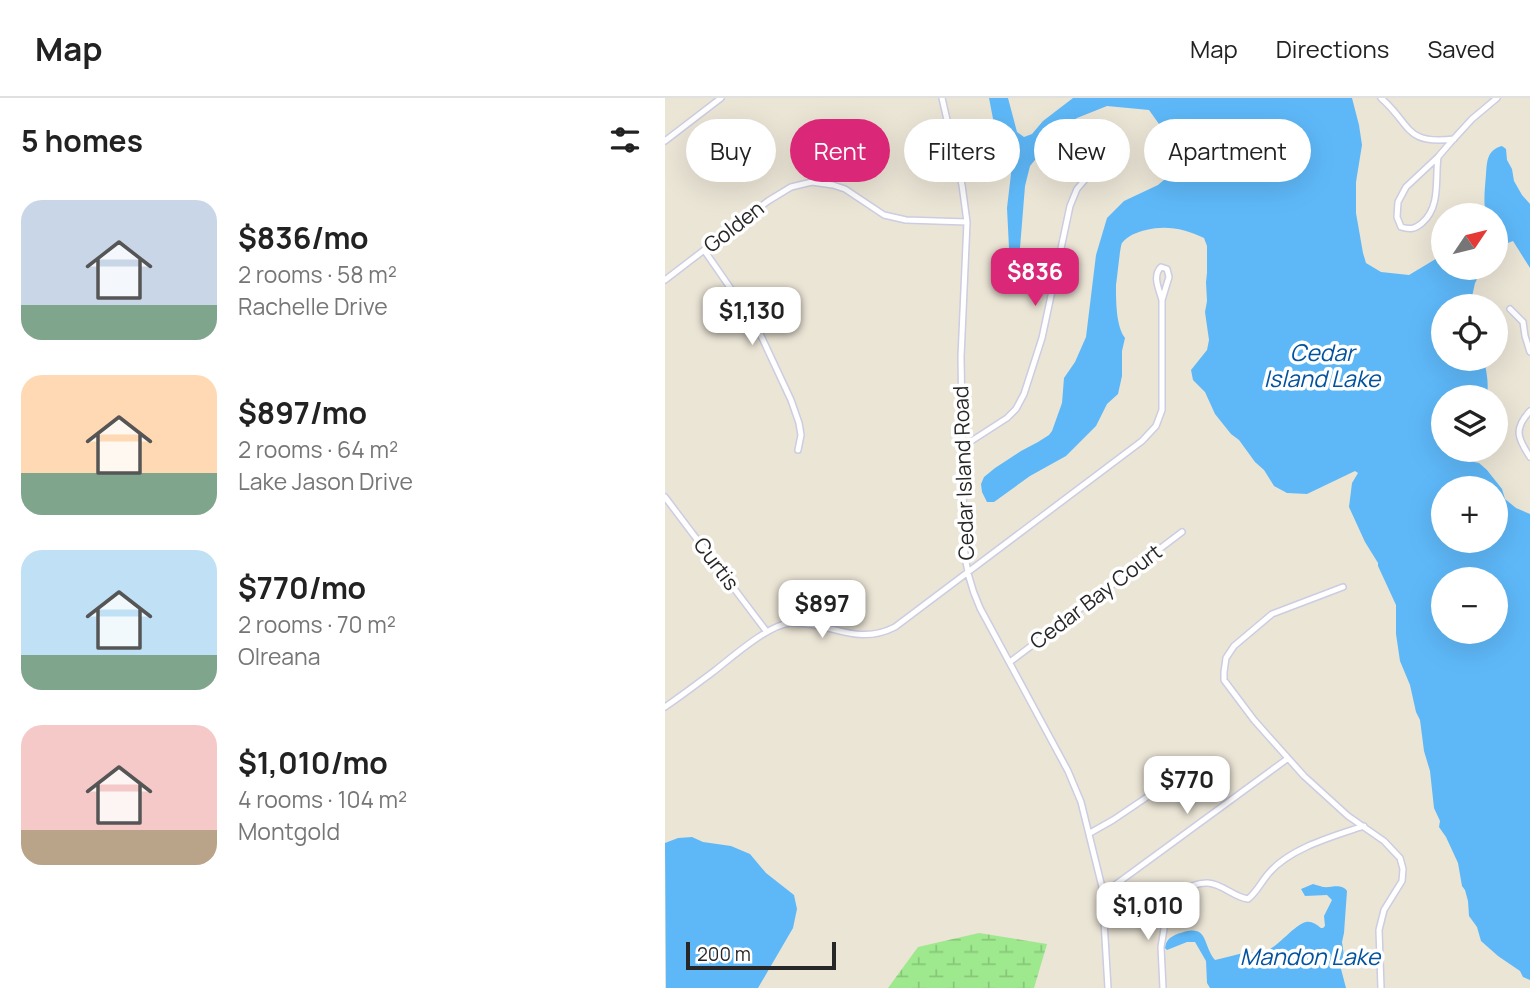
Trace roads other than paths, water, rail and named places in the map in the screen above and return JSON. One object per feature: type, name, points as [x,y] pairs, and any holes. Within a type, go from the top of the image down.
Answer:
[{"type":"street","points":[[665,141],[721,98]]},
{"type":"street","name":"Cedar Island Road","points":[[942,98],[962,185],[967,222],[961,357],[964,543],[967,573],[977,600],[1077,790],[1103,894],[1108,988]]},
{"type":"street","points":[[1381,98],[1419,138],[1435,141],[1454,139]]},
{"type":"street","points":[[1438,157],[1433,209],[1418,227],[1409,230],[1401,227],[1397,216],[1398,202],[1406,187],[1472,119],[1497,98]]},
{"type":"street","points":[[1113,149],[1122,151],[1123,157],[1120,160],[1094,169],[1113,149]]},
{"type":"street","name":"Golden","points":[[665,280],[768,201],[791,187],[812,182],[845,189],[884,215],[906,220],[967,222]]},
{"type":"street","points":[[963,447],[1007,418],[1022,399],[1042,338],[1070,206],[1083,182]]},
{"type":"street","points":[[704,250],[756,325],[799,423],[799,450]]},
{"type":"street","points":[[665,708],[767,632],[787,623],[816,624],[855,635],[873,636],[884,633],[905,621],[1142,441],[1155,429],[1163,403],[1162,299],[1156,275],[1160,268],[1164,267],[1168,270],[1169,277],[1162,299]]},
{"type":"street","points":[[1510,309],[1523,322],[1530,352]]},
{"type":"street","points":[[1523,322],[1530,319]]},
{"type":"street","points":[[1530,411],[1519,428],[1519,437],[1530,457]]},
{"type":"street","name":"Curtis","points":[[665,497],[767,632]]},
{"type":"street","name":"Cedar Bay Court","points":[[1010,662],[1182,532]]},
{"type":"street","points":[[1343,587],[1272,614],[1234,646],[1226,659],[1224,680],[1287,759],[1348,816],[1384,841],[1399,858],[1403,869],[1402,881],[1384,911],[1379,930],[1381,988]]},
{"type":"street","points":[[665,695],[671,703]]},
{"type":"street","points":[[1103,894],[1287,759]]},
{"type":"street","points":[[1090,834],[1156,791]]},
{"type":"street","points":[[1103,894],[1169,899],[1197,884],[1209,883],[1248,899],[1269,873],[1287,858],[1364,826]]},
{"type":"street","points":[[1163,988],[1161,947],[1169,899]]},
{"type":"water","name":"Cedar Island Lake","points":[[989,98],[1008,98],[1014,119],[993,119]]},
{"type":"water","name":"Cedar Island Lake","points":[[1073,98],[1352,98],[1362,145],[1356,182],[1356,213],[1366,263],[1381,272],[1409,275],[1431,262],[1431,280],[1477,280],[1473,294],[1431,294],[1431,371],[1486,371],[1488,385],[1431,385],[1431,462],[1479,463],[1492,476],[1431,476],[1431,553],[1508,553],[1508,501],[1530,514],[1530,980],[1481,941],[1477,927],[1469,916],[1458,863],[1439,827],[1440,821],[1434,808],[1420,720],[1400,661],[1396,605],[1349,507],[1352,483],[1358,473],[1355,471],[1307,494],[1287,493],[1274,486],[1264,470],[1215,414],[1205,392],[1193,380],[1191,370],[1207,350],[1209,340],[1205,312],[1207,246],[1204,238],[1183,230],[1161,228],[1136,233],[1122,243],[1116,298],[1118,320],[1125,338],[1118,394],[1107,404],[1096,426],[1066,456],[1030,476],[994,502],[987,502],[981,484],[984,477],[1052,431],[1062,403],[1064,378],[1075,362],[1086,337],[1096,255],[1107,218],[1124,201],[1162,182],[1311,182],[1311,119],[1155,119],[1149,110],[1107,106],[1077,118],[1046,119]]},
{"type":"water","name":"Cedar Island Lake","points":[[1034,132],[1034,161],[1025,186],[1020,248],[1017,253],[1009,248],[1007,208],[1010,182],[1020,182],[1020,134],[1024,137]]},
{"type":"water","points":[[1502,146],[1506,149],[1514,181],[1530,204],[1530,268],[1513,241],[1509,242],[1509,203],[1485,203],[1488,160],[1497,148]]},
{"type":"water","points":[[692,837],[703,842],[731,846],[750,854],[766,873],[794,895],[797,909],[793,928],[758,988],[666,988],[665,843]]},
{"type":"water","name":"Mandon Lake","points":[[1313,884],[1323,887],[1339,886],[1347,891],[1342,942],[1344,956],[1340,965],[1346,988],[1210,988],[1207,983],[1206,961],[1195,942],[1187,942],[1167,950],[1165,948],[1173,936],[1186,931],[1199,932],[1215,960],[1270,949],[1306,922],[1323,928],[1324,916],[1332,900],[1327,895],[1305,896],[1301,889]]}]
